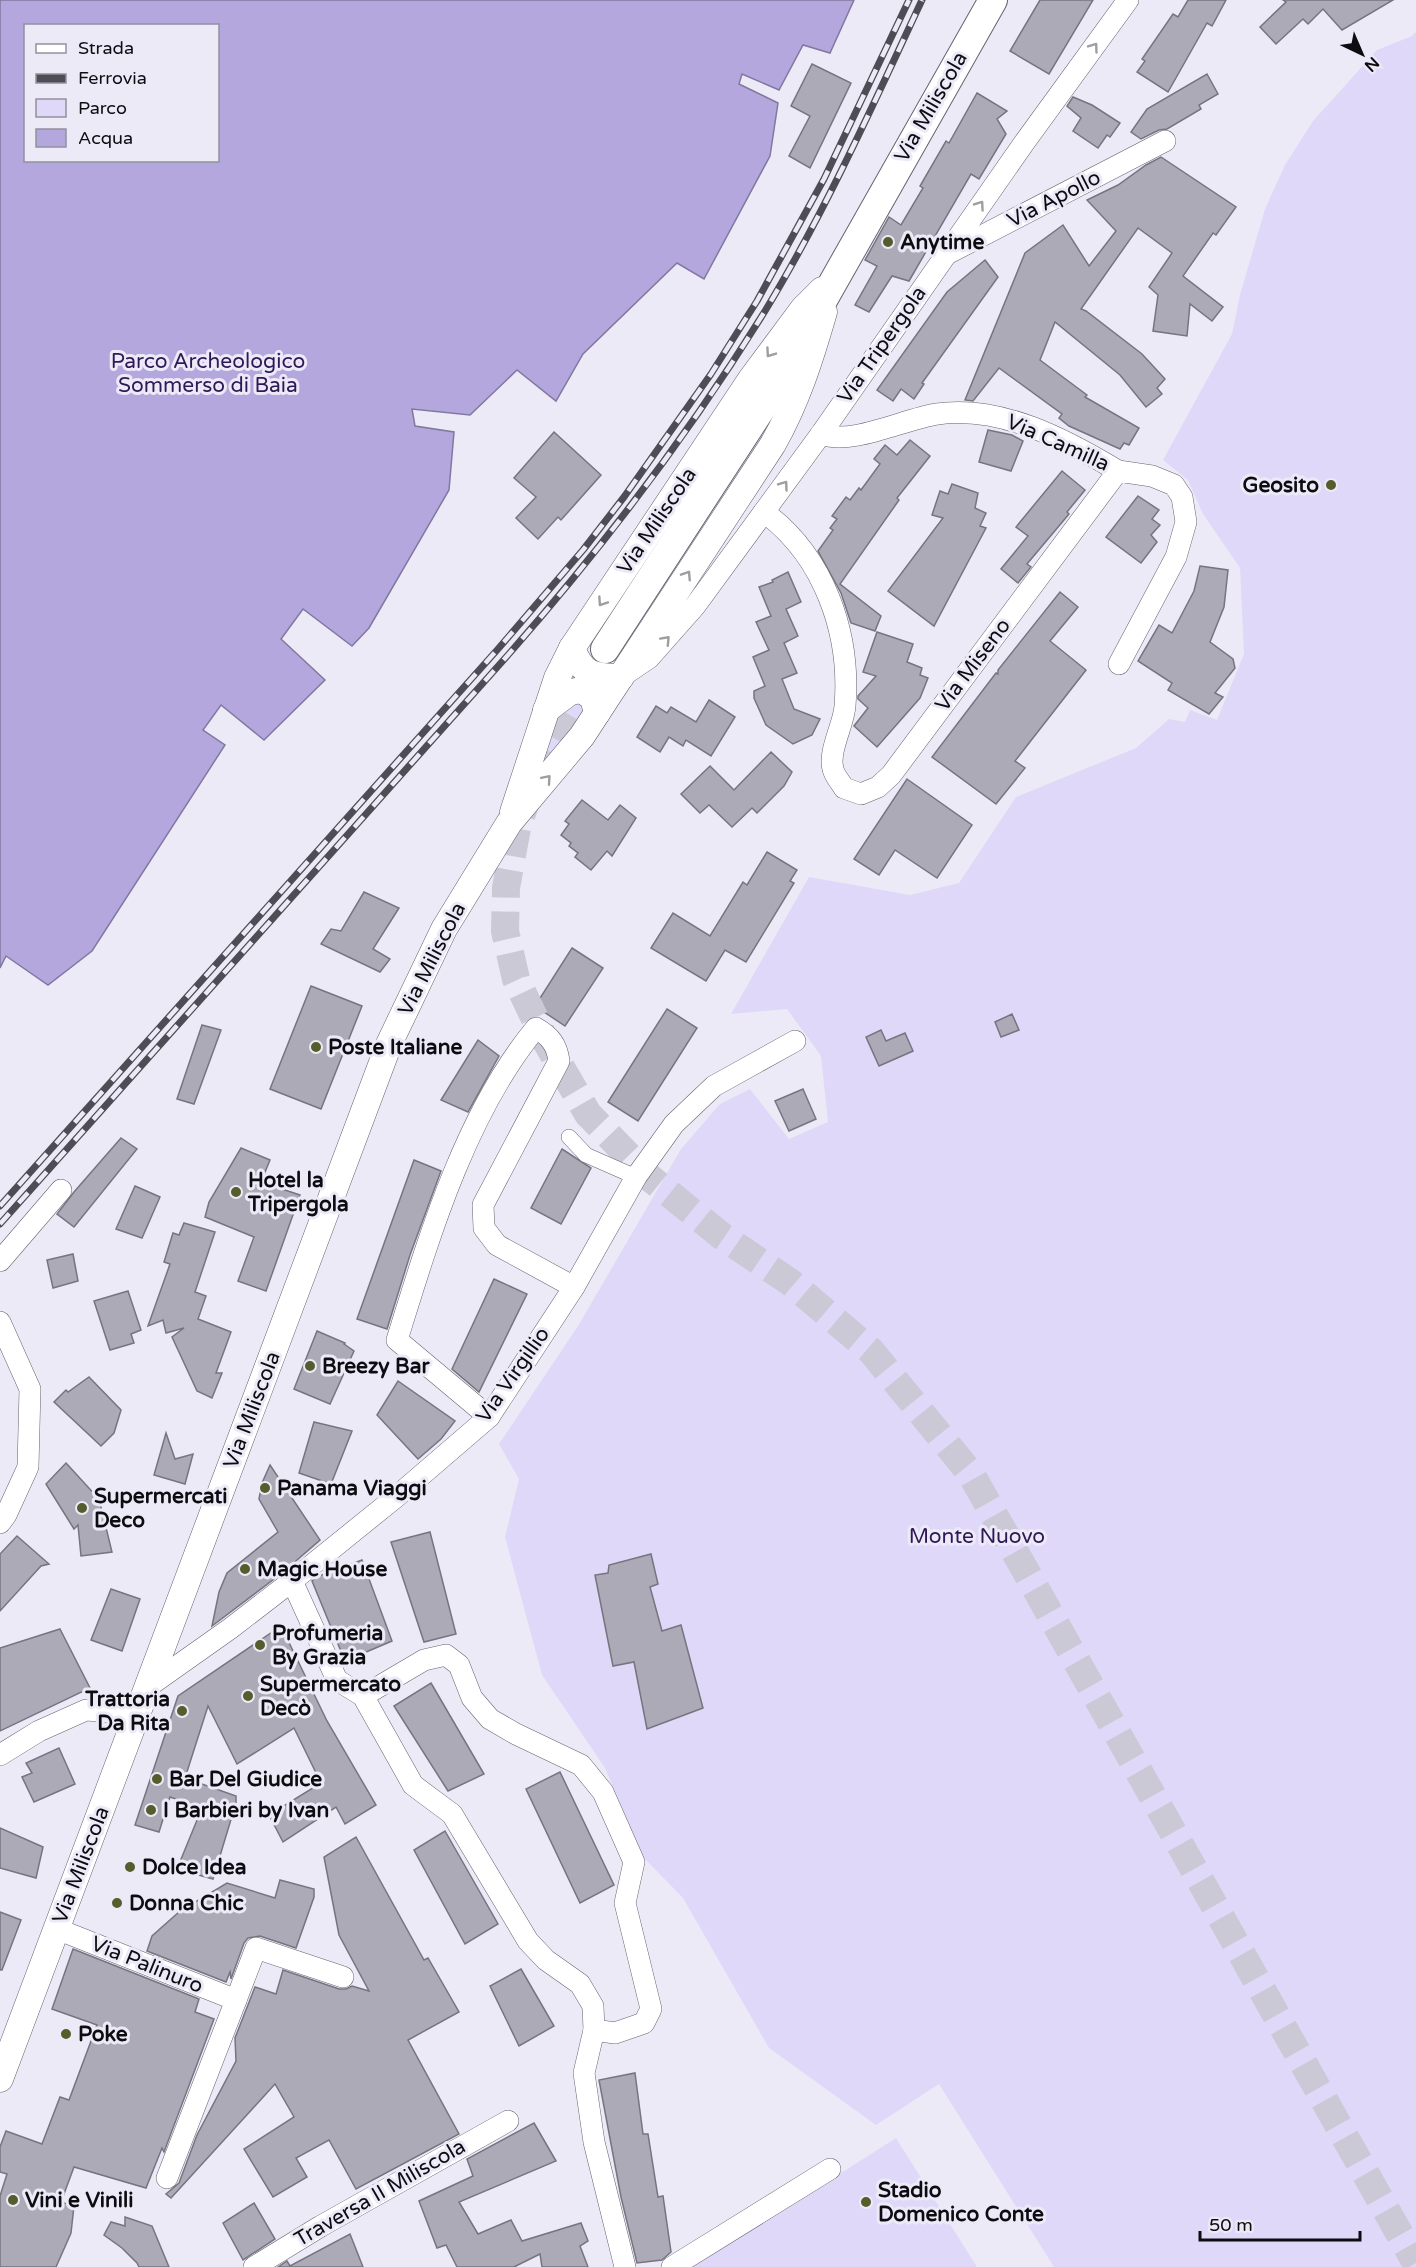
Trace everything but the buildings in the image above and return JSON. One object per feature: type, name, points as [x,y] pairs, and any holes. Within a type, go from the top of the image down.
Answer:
[{"type":"main road","name":"Via Miliscola","points":[[605,649],[744,437],[993,0]]},
{"type":"street","name":"Via Tripergola","points":[[621,677],[649,658],[684,621],[821,434],[944,256],[1128,0]]},
{"type":"street","name":"Via Apollo","points":[[944,256],[1165,141]]},
{"type":"street","name":"Via Miliscola","points":[[509,824],[557,678],[572,648],[778,341],[803,309],[835,277]]},
{"type":"street","name":"Via Miliscola","points":[[0,2079],[389,1044],[444,929],[509,824],[562,761],[597,713],[787,419],[809,363],[835,277]]},
{"type":"street","name":"Via Camilla","points":[[821,434],[830,437],[848,437],[938,414],[996,415],[1085,451],[1118,471]]},
{"type":"street","points":[[1118,471],[1152,476],[1174,485],[1182,497],[1186,522],[1176,557],[1119,664]]},
{"type":"street","name":"Via Miseno","points":[[764,512],[785,529],[795,541],[811,563],[831,599],[841,633],[845,677],[845,708],[834,749],[832,768],[844,788],[861,794],[878,787],[891,775],[1118,471]]},
{"type":"street","points":[[572,648],[579,664],[591,674],[621,677]]},
{"type":"street","points":[[546,710],[570,692],[582,690],[593,698],[597,713]]},
{"type":"street","points":[[489,1417],[397,1340],[424,1253],[450,1183],[474,1128],[515,1052],[536,1028],[547,1034],[558,1048],[559,1061],[483,1205],[484,1227],[497,1245],[574,1287]]},
{"type":"street","name":"Via Virgillio","points":[[149,1686],[292,1581],[396,1497],[489,1417],[574,1287],[636,1178],[674,1124],[714,1086],[795,1041]]},
{"type":"street","points":[[568,1137],[586,1155],[636,1178]]},
{"type":"street","points":[[0,1261],[61,1190]]},
{"type":"street","points":[[0,1322],[30,1389],[28,1467],[0,1523]]},
{"type":"street","points":[[292,1581],[337,1680],[363,1696],[413,1785],[452,1814],[528,1941],[546,1960],[580,1984],[592,2006],[594,2030],[584,2073],[594,2142],[625,2267]]},
{"type":"street","points":[[363,1696],[423,1660],[446,1655],[459,1665],[472,1698],[490,1719],[581,1765],[603,1792],[634,1862],[625,1903],[651,2009],[644,2023],[615,2033],[594,2030]]},
{"type":"street","points":[[0,1755],[39,1731],[86,1710],[114,1712],[137,1718]]},
{"type":"street","name":"Via Palinuro","points":[[57,1929],[236,2000]]},
{"type":"street","points":[[167,2178],[256,1948],[343,1977]]},
{"type":"street","name":"Traversa II Miliscola","points":[[254,2267],[321,2226],[508,2121]]},
{"type":"street","points":[[672,2267],[831,2169]]},
{"type":"green space","name":"Monte Nuovo","points":[[1416,32],[1416,2267],[1054,2267],[939,2084],[876,2125],[769,2048],[683,1898],[643,1857],[605,1768],[542,1675],[505,1537],[519,1479],[499,1444],[578,1326],[681,1149],[720,1104],[750,1089],[789,1139],[828,1122],[821,1056],[787,1009],[731,1014],[809,877],[910,895],[959,883],[1016,797],[1136,748],[1169,719],[1185,722],[1190,710],[1217,720],[1244,654],[1240,568],[1203,514],[1188,480],[1163,460],[1232,334],[1240,295],[1265,209],[1285,165],[1313,121],[1377,50],[1412,36]]},
{"type":"green space","points":[[571,699],[587,707],[556,751],[550,754],[544,750],[554,719]]},
{"type":"green space","name":"Stadio Domenico Conte","points":[[896,2138],[977,2267],[693,2267]]},
{"type":"water","name":"Parco Archeologico Sommerso di Baia","points":[[0,0],[854,0],[830,53],[803,45],[779,90],[742,74],[739,84],[778,103],[770,156],[704,279],[677,263],[583,354],[556,401],[517,370],[470,415],[412,409],[415,426],[454,432],[449,490],[369,628],[352,646],[303,609],[281,639],[325,680],[264,740],[221,705],[203,730],[225,745],[92,951],[48,985],[6,956],[0,968]]},
{"type":"tunnel","points":[[588,677],[563,719],[535,775],[517,828],[506,888],[505,931],[516,979],[544,1038],[588,1114],[650,1178],[723,1237],[790,1282],[871,1351],[971,1474],[1416,2263]]},
{"type":"railway","points":[[0,1206],[498,649],[583,550],[624,497],[711,374],[757,301],[824,179],[909,0]]},
{"type":"railway","points":[[0,1224],[508,655],[578,573],[644,489],[736,357],[787,274],[848,158],[922,0]]},
{"type":"place","name":"Anytime","points":[[888,242]]},
{"type":"place","name":"Geosito","points":[[1331,485]]},
{"type":"place","name":"Poste Italiane","points":[[316,1047]]},
{"type":"place","name":"Hotel la Tripergola","points":[[236,1192]]},
{"type":"place","name":"Breezy Bar","points":[[310,1366]]},
{"type":"place","name":"Panama Viaggi","points":[[265,1488]]},
{"type":"place","name":"Supermercati Deco","points":[[82,1508]]},
{"type":"place","name":"Magic House","points":[[245,1569]]},
{"type":"place","name":"Profumeria By Grazia","points":[[260,1645]]},
{"type":"place","name":"Supermercato Decò","points":[[248,1696]]},
{"type":"place","name":"Trattoria Da Rita","points":[[182,1711]]},
{"type":"place","name":"Bar Del Giudice","points":[[157,1779]]},
{"type":"place","name":"I Barbieri by Ivan","points":[[151,1810]]},
{"type":"place","name":"Dolce Idea","points":[[130,1867]]},
{"type":"place","name":"Donna Chic","points":[[117,1903]]},
{"type":"place","name":"Poke","points":[[66,2034]]},
{"type":"place","name":"Vini e Vinili","points":[[13,2200]]},
{"type":"place","name":"Stadio Domenico Conte","points":[[866,2202]]}]
